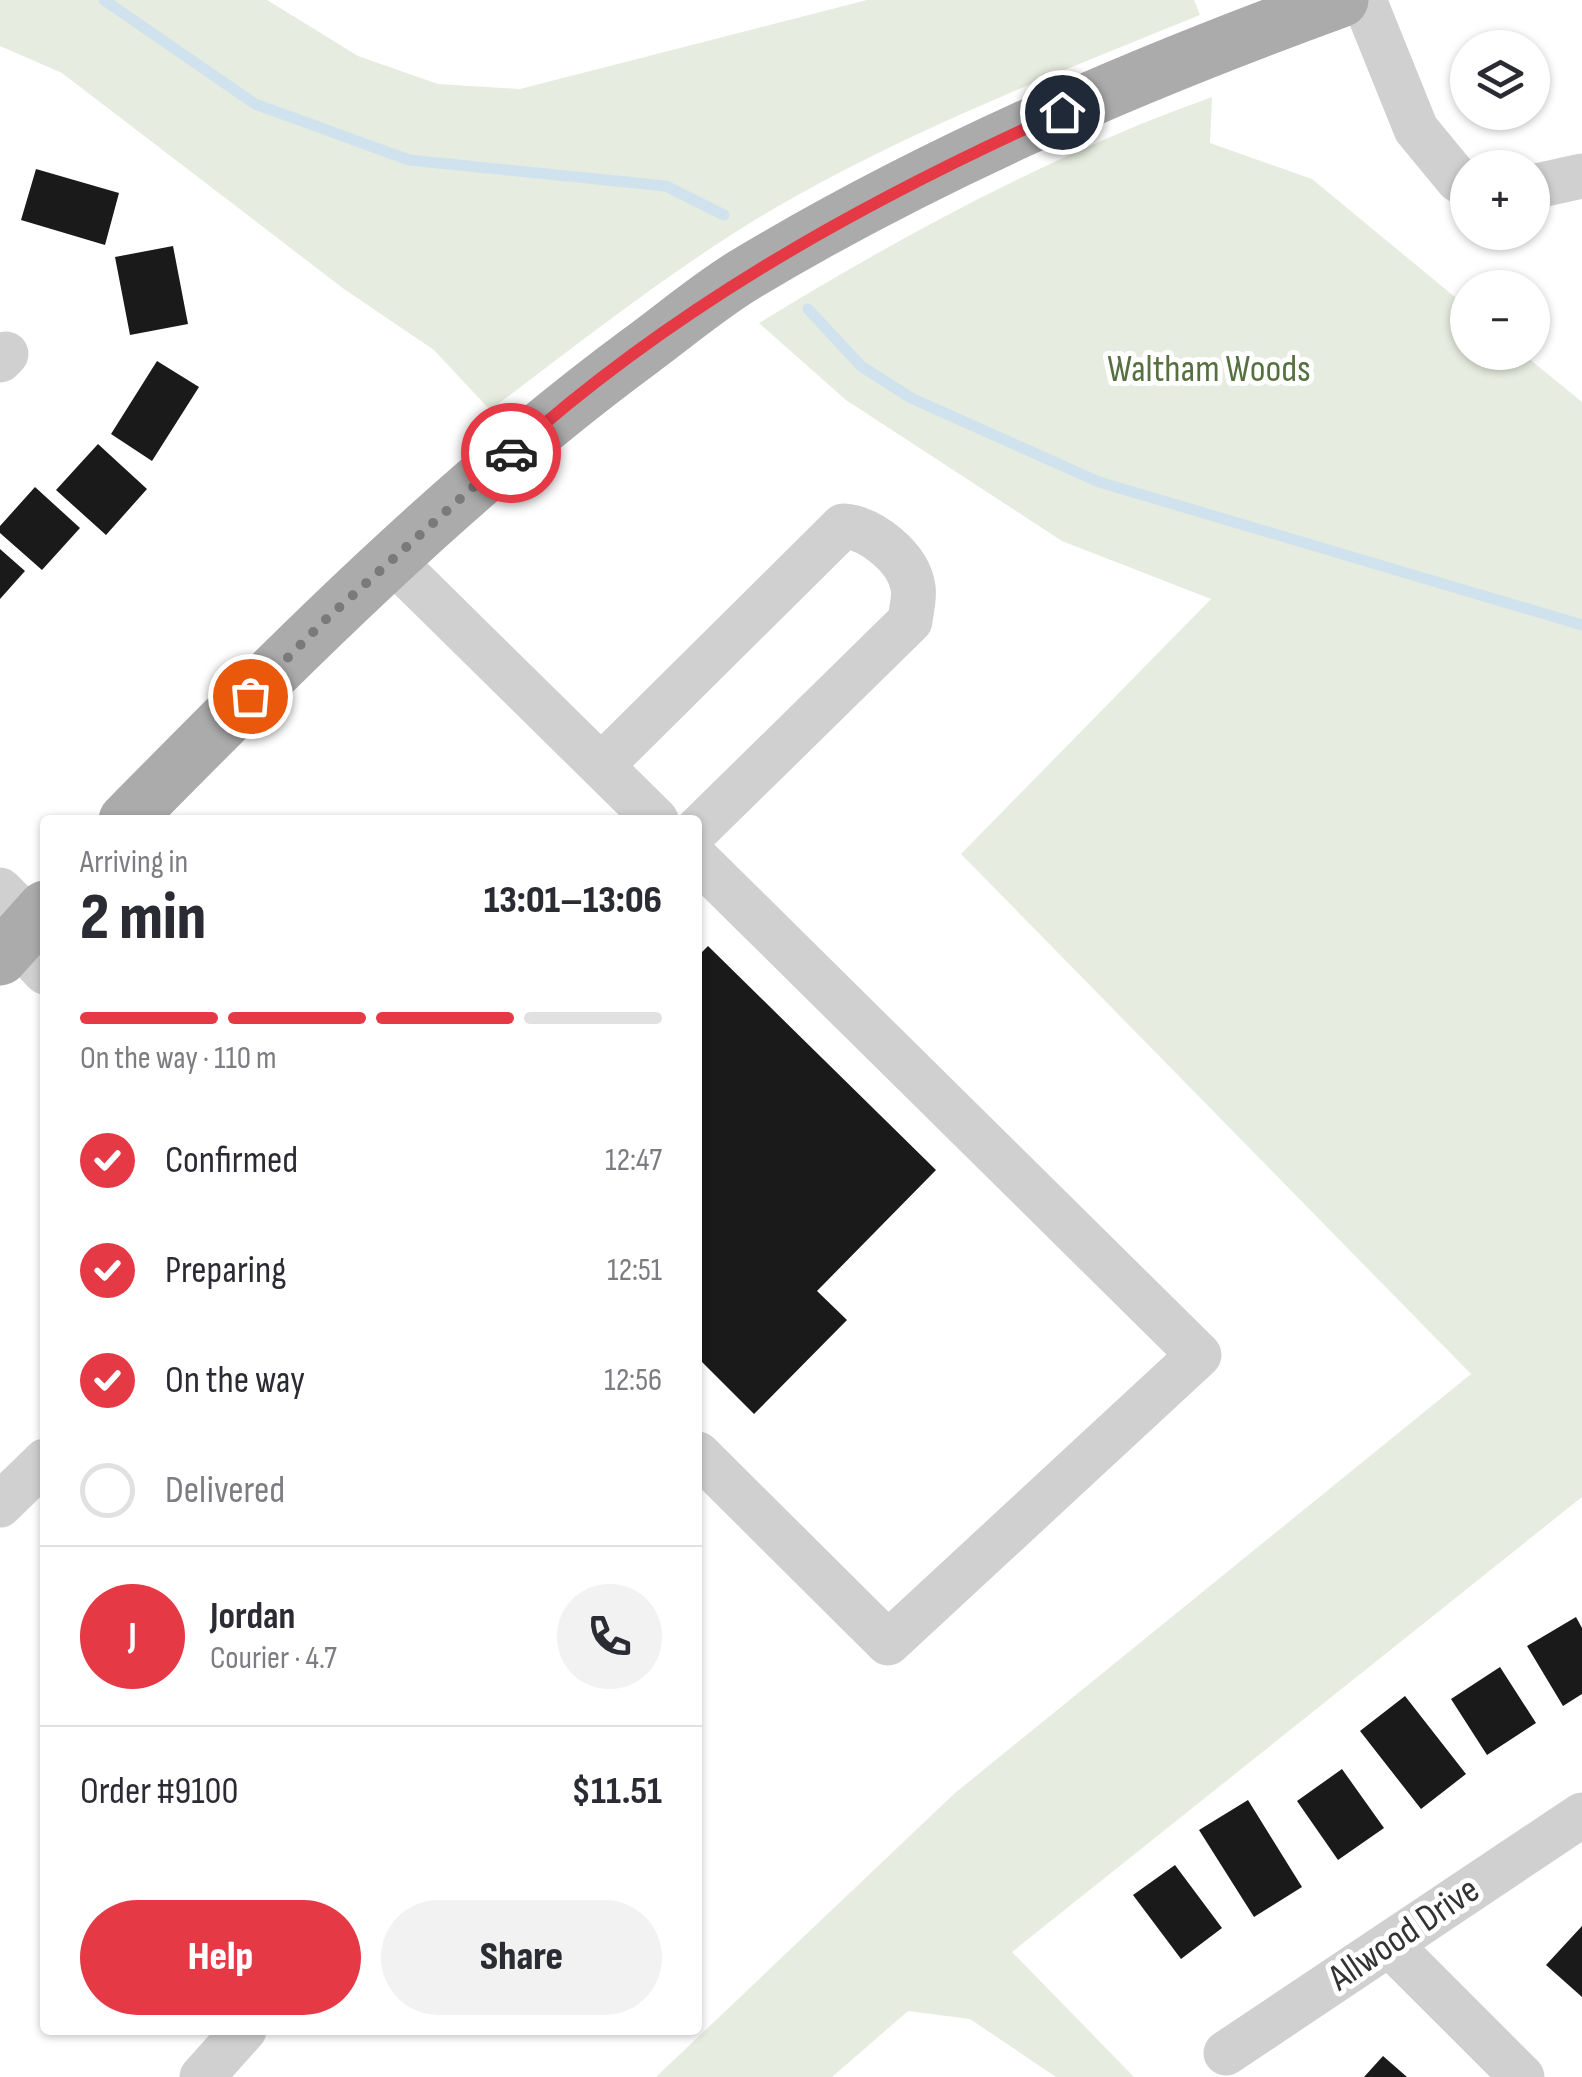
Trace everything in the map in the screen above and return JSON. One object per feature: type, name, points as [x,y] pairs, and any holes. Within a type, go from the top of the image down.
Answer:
[{"type":"main road","points":[[131,815],[324,621],[554,414],[742,277],[966,155],[1190,56],[1341,0]]},
{"type":"street","points":[[1364,0],[1416,129],[1450,170]]},
{"type":"street","points":[[1550,183],[1582,176]]},
{"type":"street","points":[[602,766],[843,526],[864,527],[895,555],[913,586],[910,621],[702,825]]},
{"type":"street","points":[[392,560],[651,815]]},
{"type":"street","points":[[702,864],[1199,1355],[888,1643],[702,1458]]},
{"type":"street","points":[[0,1505],[40,1465]]},
{"type":"street","name":"Allwood Drive","points":[[1226,2053],[1582,1814]]},
{"type":"street","points":[[1389,1944],[1522,2077]]},
{"type":"street","points":[[202,2077],[240,2035]]},
{"type":"green space","points":[[0,0],[267,0],[358,56],[438,84],[520,89],[867,0],[1194,0],[1200,15],[945,122],[796,196],[678,271],[490,410],[434,350],[344,289],[62,73],[0,46]]},
{"type":"green space","name":"Waltham Woods","points":[[1212,97],[1210,143],[1312,179],[1450,293],[1450,370],[1543,370],[1582,402],[1582,1497],[1012,1952],[1134,2077],[1056,2077],[970,2019],[908,2011],[832,2077],[656,2077],[955,1793],[1471,1374],[961,854],[1211,599],[1062,541],[846,400],[759,323],[980,198],[1094,144]]},
{"type":"building","points":[[36,169],[119,193],[105,245],[21,220]]},
{"type":"building","points":[[173,246],[188,324],[130,335],[115,257]]},
{"type":"building","points":[[157,361],[199,387],[152,461],[111,434]]},
{"type":"building","points":[[98,444],[147,489],[106,535],[56,490]]},
{"type":"building","points":[[35,487],[80,528],[42,570],[0,533],[0,526]]},
{"type":"building","points":[[0,549],[25,571],[0,599]]},
{"type":"building","points":[[708,946],[936,1170],[817,1291],[847,1320],[754,1414],[702,1362],[702,952]]},
{"type":"building","points":[[1576,1617],[1582,1628],[1582,1694],[1563,1706],[1527,1646]]},
{"type":"building","points":[[1500,1667],[1536,1723],[1487,1755],[1451,1699]]},
{"type":"building","points":[[1405,1696],[1466,1774],[1421,1809],[1360,1731]]},
{"type":"building","points":[[1342,1769],[1384,1828],[1338,1860],[1297,1801]]},
{"type":"building","points":[[1248,1800],[1302,1887],[1254,1917],[1199,1830]]},
{"type":"building","points":[[1175,1865],[1222,1928],[1181,1959],[1133,1895]]},
{"type":"building","points":[[1582,1926],[1582,1997],[1546,1965]]},
{"type":"building","points":[[1383,2056],[1407,2077],[1364,2077]]},
{"type":"waterway","points":[[104,0],[255,104],[409,160],[666,186],[724,215]]},
{"type":"waterway","points":[[808,309],[861,366],[911,398],[1099,482],[1582,625]]},
{"type":"way so far","points":[[250,696],[324,621],[511,453]]},
{"type":"route","points":[[511,453],[554,414],[742,277],[966,155],[1062,112]]}]
